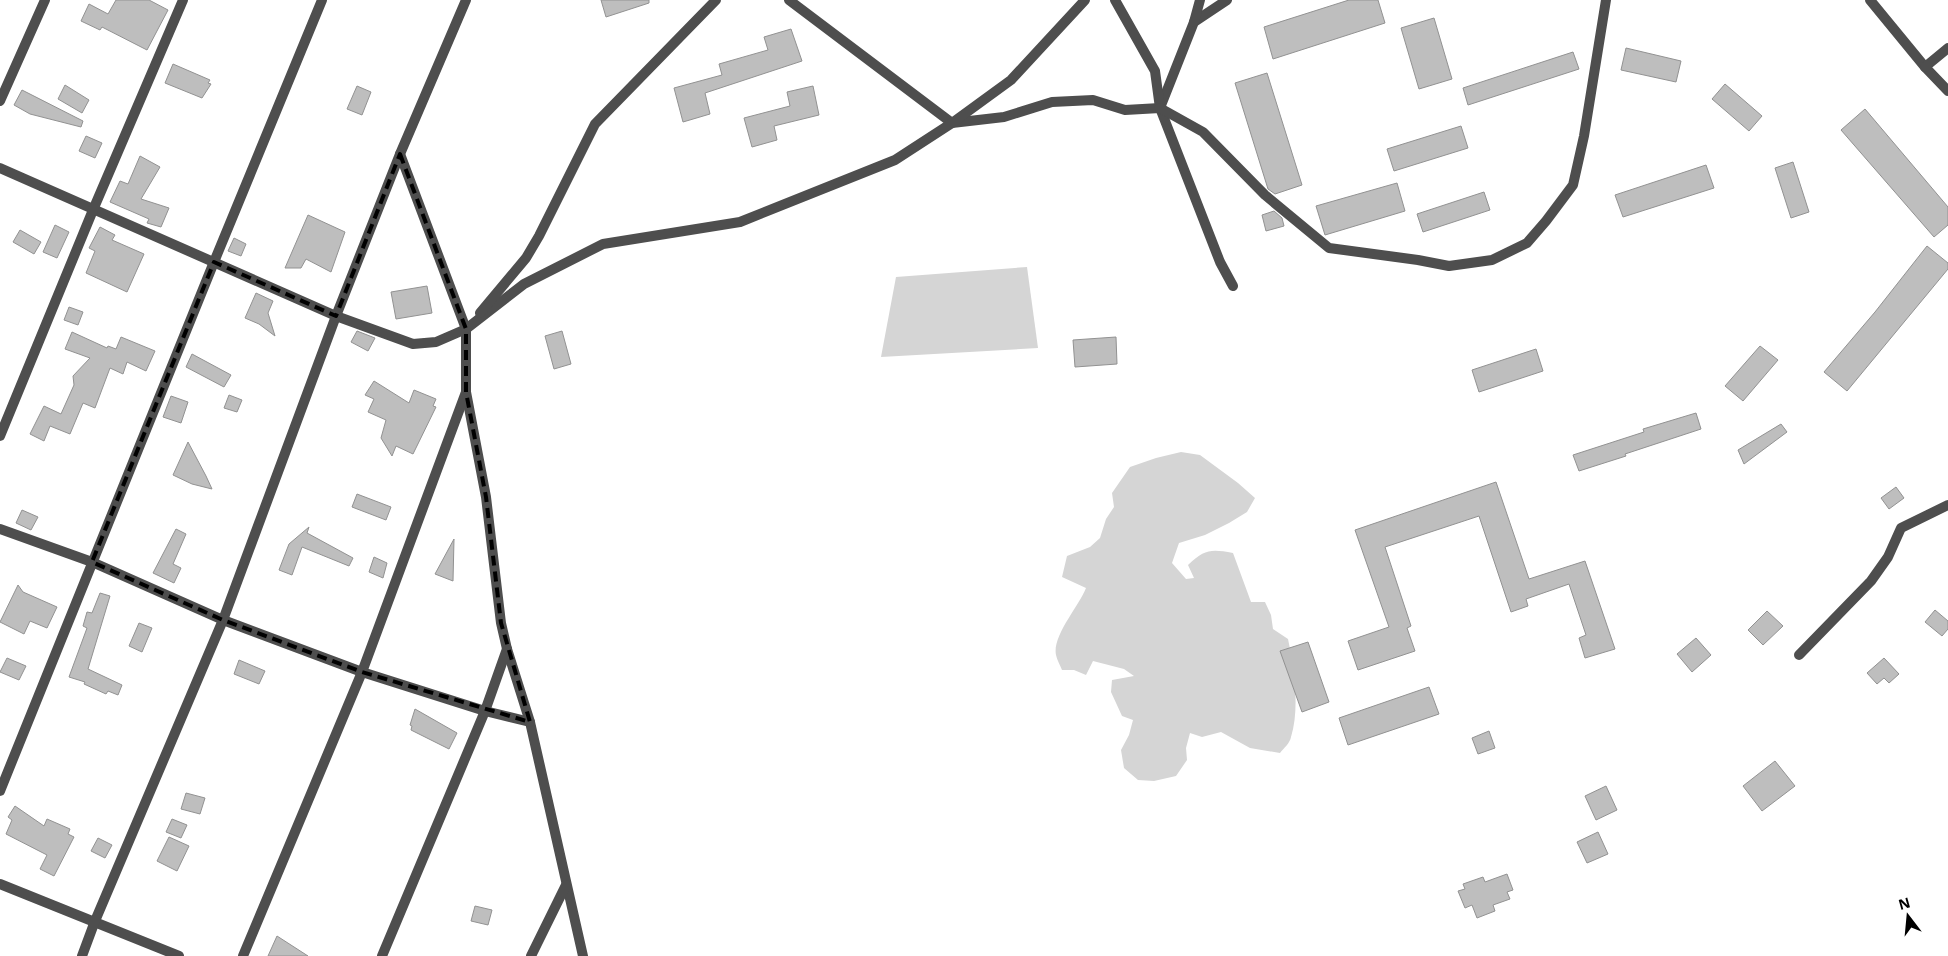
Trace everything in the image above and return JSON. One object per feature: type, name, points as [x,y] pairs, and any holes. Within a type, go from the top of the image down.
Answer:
[{"type":"street","points":[[0,101],[45,0]]},
{"type":"street","points":[[0,436],[93,210],[183,0]]},
{"type":"street","points":[[0,791],[322,0]]},
{"type":"street","points":[[82,956],[95,921],[223,620],[336,316],[400,154],[466,0]]},
{"type":"street","points":[[789,0],[952,123],[1004,117],[1052,102],[1093,100],[1125,110],[1160,108],[1203,132],[1265,195],[1329,248],[1449,266],[1492,260],[1527,243],[1573,185],[1584,136],[1606,0]]},
{"type":"street","points":[[0,168],[336,316],[414,344],[436,342],[466,329],[524,284],[603,244],[740,222],[896,160],[952,123],[1011,80],[1085,0]]},
{"type":"street","points":[[1115,0],[1155,71],[1160,108],[1220,262],[1233,286]]},
{"type":"street","points":[[1160,108],[1194,22],[1200,0]]},
{"type":"street","points":[[1194,22],[1226,0]]},
{"type":"street","points":[[1870,0],[1925,67],[1948,91]]},
{"type":"street","points":[[466,329],[526,258],[539,236],[594,124],[712,2]]},
{"type":"street","points":[[1925,67],[1948,48]]},
{"type":"street","points":[[400,154],[466,329],[466,392],[486,497],[502,623],[507,649],[530,722],[566,885],[584,956]]},
{"type":"street","points":[[243,956],[362,672],[466,392]]},
{"type":"street","points":[[1799,655],[1871,581],[1888,557],[1901,528],[1948,505]]},
{"type":"street","points":[[0,529],[92,562],[223,620],[362,672],[530,722]]},
{"type":"street","points":[[382,956],[485,710],[507,649]]},
{"type":"street","points":[[0,884],[179,956]]},
{"type":"street","points":[[531,956],[566,885]]},
{"type":"highlighted area","points":[[400,154],[466,329],[466,392],[486,497],[501,623],[530,722],[362,672],[223,620],[92,562],[214,262],[336,316]]},
{"type":"shaded area","points":[[1027,267],[1038,348],[881,357],[896,277]]},
{"type":"shaded area","points":[[1181,452],[1200,455],[1255,498],[1247,512],[1229,523],[1205,535],[1179,543],[1172,563],[1186,579],[1194,578],[1188,565],[1199,556],[1214,551],[1233,553],[1251,602],[1265,602],[1271,615],[1273,629],[1288,639],[1296,701],[1294,726],[1289,741],[1280,753],[1250,748],[1221,732],[1202,737],[1190,733],[1186,748],[1187,760],[1176,776],[1154,781],[1138,780],[1124,768],[1121,750],[1129,735],[1133,720],[1122,716],[1111,692],[1112,680],[1134,676],[1124,669],[1093,661],[1086,675],[1074,670],[1062,670],[1057,659],[1056,647],[1058,639],[1086,588],[1062,577],[1067,556],[1090,547],[1100,538],[1106,519],[1114,507],[1112,493],[1130,467]]},
{"type":"building","points":[[116,0],[149,0],[168,10],[147,50],[102,27],[100,30],[81,21],[89,4],[108,14]]},
{"type":"building","points":[[601,0],[649,0],[649,3],[606,17]]},
{"type":"building","points":[[1349,0],[1378,0],[1385,23],[1273,59],[1264,27]]},
{"type":"building","points":[[1434,18],[1452,79],[1419,89],[1401,28]]},
{"type":"building","points":[[791,29],[802,61],[705,93],[710,114],[683,122],[674,88],[722,75],[719,64],[768,50],[764,37]]},
{"type":"building","points":[[1626,48],[1681,61],[1676,82],[1621,70]]},
{"type":"building","points":[[1573,52],[1579,69],[1468,105],[1463,88]]},
{"type":"building","points":[[173,64],[210,80],[208,83],[211,84],[202,98],[165,83]]},
{"type":"building","points":[[1267,73],[1302,185],[1275,194],[1268,189],[1235,83]]},
{"type":"building","points":[[1725,84],[1762,116],[1749,131],[1712,99]]},
{"type":"building","points":[[65,85],[89,100],[82,113],[58,99]]},
{"type":"building","points":[[357,86],[371,92],[362,115],[347,109]]},
{"type":"building","points":[[813,86],[819,115],[774,126],[777,140],[752,147],[744,118],[790,106],[787,92]]},
{"type":"building","points":[[22,90],[83,121],[81,127],[30,114],[14,105]]},
{"type":"building","points":[[1865,109],[1948,207],[1948,225],[1934,237],[1841,130]]},
{"type":"building","points":[[1461,126],[1468,148],[1394,171],[1387,149]]},
{"type":"building","points":[[86,136],[102,143],[95,158],[79,151]]},
{"type":"building","points":[[140,156],[160,167],[141,199],[169,208],[161,227],[147,223],[149,219],[110,202],[120,181],[128,184]]},
{"type":"building","points":[[1793,162],[1809,212],[1791,218],[1775,168]]},
{"type":"building","points":[[1706,165],[1714,188],[1623,217],[1615,195]]},
{"type":"building","points":[[1397,183],[1405,211],[1325,235],[1316,206]]},
{"type":"building","points":[[1484,192],[1490,210],[1423,232],[1417,214]]},
{"type":"building","points":[[1274,211],[1282,218],[1284,226],[1266,231],[1262,215]]},
{"type":"building","points":[[308,215],[345,232],[331,272],[306,259],[301,268],[285,268]]},
{"type":"building","points":[[55,225],[69,232],[57,258],[43,252]]},
{"type":"building","points":[[100,227],[115,235],[112,240],[144,254],[127,292],[86,273],[95,251],[89,248]]},
{"type":"building","points":[[20,230],[41,242],[34,254],[13,242]]},
{"type":"building","points":[[234,238],[246,244],[241,256],[228,251]]},
{"type":"building","points":[[1927,246],[1948,263],[1948,269],[1847,391],[1824,372],[1875,312]]},
{"type":"building","points":[[427,286],[432,313],[396,319],[391,292]]},
{"type":"building","points":[[256,293],[273,301],[268,313],[275,336],[259,324],[245,318]]},
{"type":"building","points":[[69,307],[83,312],[78,325],[64,320]]},
{"type":"building","points":[[357,331],[375,338],[368,351],[351,342]]},
{"type":"building","points":[[562,331],[571,364],[554,369],[545,336]]},
{"type":"building","points":[[72,332],[107,348],[108,346],[116,349],[121,337],[155,351],[146,371],[127,362],[123,374],[110,368],[95,408],[83,403],[70,434],[50,426],[44,441],[30,434],[44,406],[61,414],[74,385],[73,376],[90,358],[65,349]]},
{"type":"building","points":[[1116,337],[1117,364],[1075,367],[1073,340]]},
{"type":"building","points":[[1760,346],[1778,360],[1743,401],[1725,386]]},
{"type":"building","points":[[1536,349],[1543,371],[1479,392],[1472,370]]},
{"type":"building","points":[[192,354],[231,375],[224,387],[186,367]]},
{"type":"building","points":[[374,381],[409,403],[414,390],[436,399],[433,406],[436,407],[413,454],[396,446],[392,456],[381,438],[386,420],[368,412],[374,399],[365,395]]},
{"type":"building","points":[[229,395],[242,400],[237,412],[224,408]]},
{"type":"building","points":[[171,396],[188,402],[181,423],[163,417]]},
{"type":"building","points":[[1696,413],[1701,429],[1579,471],[1573,455],[1644,432],[1643,429]]},
{"type":"building","points":[[1781,424],[1787,432],[1744,464],[1738,450]]},
{"type":"building","points":[[188,442],[212,489],[192,484],[173,475]]},
{"type":"building","points":[[1496,482],[1529,579],[1585,561],[1615,649],[1585,658],[1579,638],[1586,635],[1569,584],[1526,599],[1528,606],[1511,612],[1479,516],[1385,547],[1411,626],[1407,628],[1415,651],[1358,670],[1348,641],[1389,627],[1355,530]]},
{"type":"building","points":[[1896,487],[1904,498],[1889,509],[1881,498]]},
{"type":"building","points":[[357,494],[391,507],[386,520],[352,507]]},
{"type":"building","points":[[22,510],[38,517],[31,530],[16,523]]},
{"type":"building","points":[[309,527],[307,533],[353,558],[349,566],[302,547],[292,575],[279,570],[289,544]]},
{"type":"building","points":[[176,529],[186,534],[173,564],[181,568],[174,583],[153,573]]},
{"type":"building","points":[[454,539],[453,581],[435,574]]},
{"type":"building","points":[[374,557],[387,563],[383,578],[369,572]]},
{"type":"building","points":[[18,585],[23,592],[57,607],[47,628],[30,621],[24,634],[0,622]]},
{"type":"building","points":[[100,593],[110,596],[88,669],[122,685],[118,695],[108,691],[106,694],[84,684],[85,682],[69,677],[87,628],[83,626],[87,612],[92,613]]},
{"type":"building","points":[[1935,610],[1948,621],[1948,629],[1942,636],[1925,622]]},
{"type":"building","points":[[1767,611],[1783,626],[1763,645],[1748,630]]},
{"type":"building","points":[[139,623],[152,628],[142,652],[129,646]]},
{"type":"building","points":[[1696,638],[1711,655],[1692,672],[1677,654]]},
{"type":"building","points":[[1308,642],[1329,702],[1302,712],[1280,651]]},
{"type":"building","points":[[7,658],[26,666],[19,680],[0,672]]},
{"type":"building","points":[[1884,658],[1899,674],[1889,683],[1884,678],[1877,684],[1867,673]]},
{"type":"building","points":[[239,660],[265,671],[259,684],[234,674]]},
{"type":"building","points":[[1429,687],[1439,714],[1348,745],[1339,718]]},
{"type":"building","points":[[415,709],[457,733],[449,749],[411,730],[412,726],[410,725]]},
{"type":"building","points":[[1489,731],[1495,748],[1478,754],[1472,738]]},
{"type":"building","points":[[1775,761],[1795,786],[1762,811],[1743,786]]},
{"type":"building","points":[[1606,786],[1617,810],[1596,820],[1585,796]]},
{"type":"building","points":[[186,793],[205,798],[200,814],[181,809]]},
{"type":"building","points":[[15,806],[44,826],[47,819],[70,829],[68,834],[74,837],[54,876],[40,869],[47,855],[6,834],[12,820],[8,817]]},
{"type":"building","points":[[172,819],[187,825],[181,838],[166,832]]},
{"type":"building","points":[[1598,832],[1608,854],[1587,863],[1577,842]]},
{"type":"building","points":[[169,837],[189,846],[177,871],[157,861]]},
{"type":"building","points":[[98,838],[112,845],[105,858],[91,851]]},
{"type":"building","points":[[1507,874],[1513,890],[1507,892],[1510,899],[1493,905],[1495,911],[1477,918],[1472,905],[1465,908],[1458,891],[1465,889],[1463,884],[1483,877],[1485,882]]},
{"type":"building","points":[[475,906],[492,910],[488,925],[471,921]]},
{"type":"building","points":[[277,936],[308,956],[268,956]]}]
